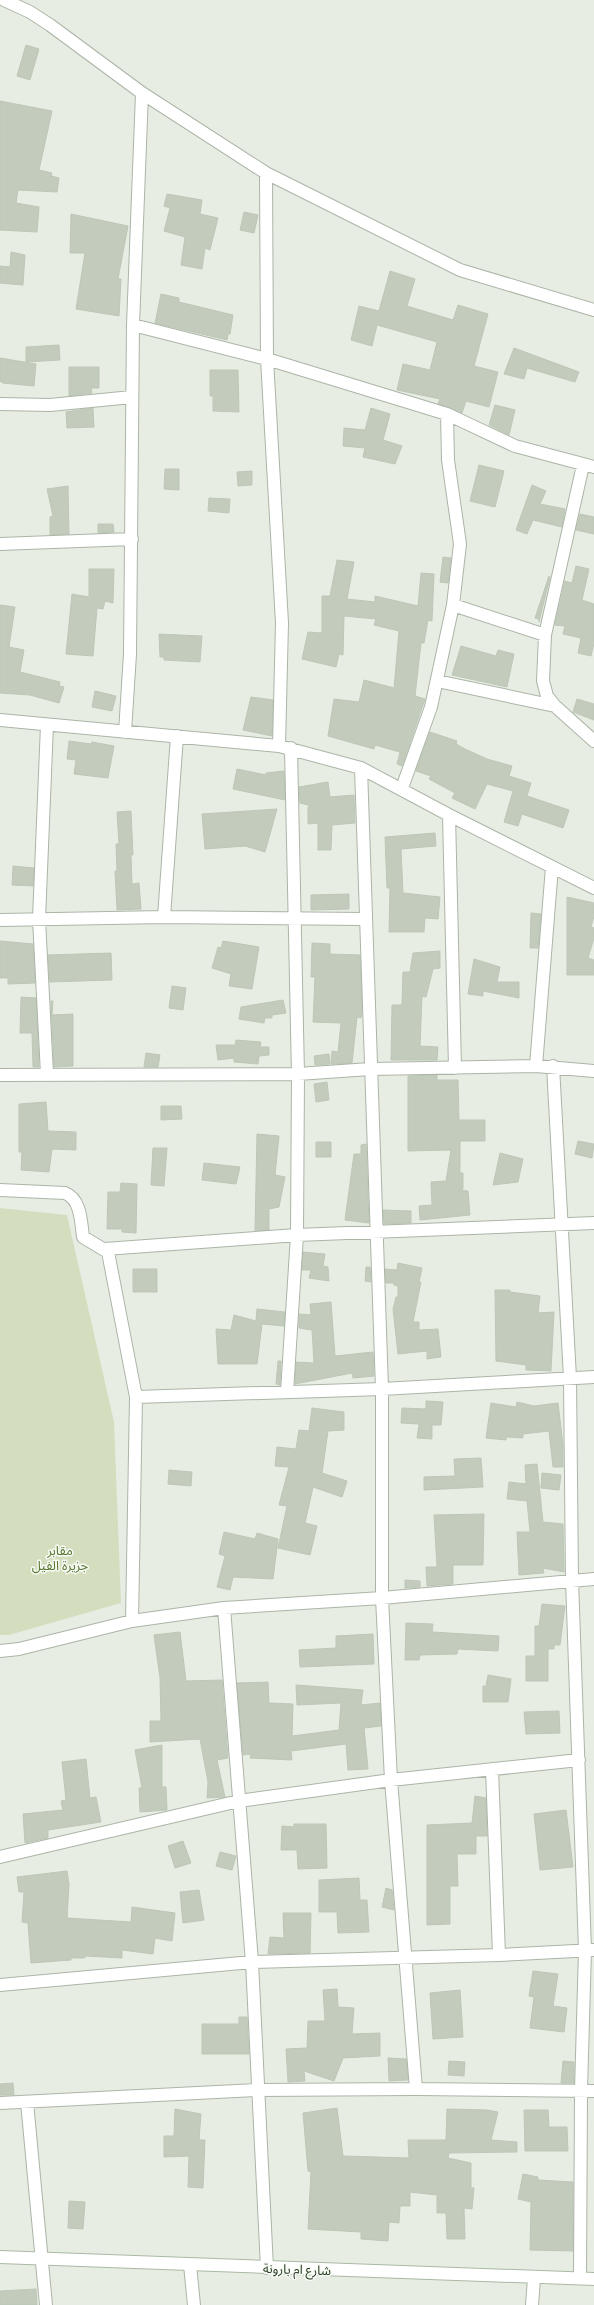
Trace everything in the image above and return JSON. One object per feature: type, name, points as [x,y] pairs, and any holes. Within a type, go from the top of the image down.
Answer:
[{"type":"street","points":[[4,0],[30,12],[50,25],[142,93],[266,173],[460,270],[594,310]]},
{"type":"street","points":[[125,732],[130,654],[133,325],[142,93]]},
{"type":"street","points":[[266,173],[267,359],[282,623],[285,747],[295,918],[298,1074],[297,1235],[287,1392]]},
{"type":"street","points":[[133,325],[267,359],[447,414],[515,446],[589,466],[546,635],[543,681],[547,696],[555,706],[594,741]]},
{"type":"street","points":[[0,404],[50,405],[132,397]]},
{"type":"street","points":[[402,788],[425,725],[437,681],[452,605],[460,544],[448,460],[447,414]]},
{"type":"street","points":[[0,544],[132,539]]},
{"type":"street","points":[[452,605],[546,635]]},
{"type":"street","points":[[437,681],[555,706]]},
{"type":"street","points":[[0,720],[285,747],[361,768],[402,788],[449,815],[594,888]]},
{"type":"street","points":[[47,724],[39,919],[47,1074]]},
{"type":"street","points":[[164,917],[177,736]]},
{"type":"street","points":[[361,768],[364,919],[382,1389],[382,1598],[391,1780],[416,2089]]},
{"type":"street","points":[[449,815],[455,1068]]},
{"type":"street","points":[[536,1066],[552,866]]},
{"type":"street","points":[[0,920],[164,917],[364,919]]},
{"type":"street","points":[[0,1075],[298,1074],[370,1069],[536,1066],[553,1066],[594,1071]]},
{"type":"street","points":[[553,1066],[563,1224],[570,1378],[572,1580],[579,1760],[590,1950],[580,2091],[580,2278]]},
{"type":"street","points":[[0,1190],[65,1193],[71,1195],[76,1202],[83,1237],[89,1242],[105,1249],[297,1235],[594,1223]]},
{"type":"street","points":[[105,1249],[108,1256],[136,1397],[132,1621]]},
{"type":"street","points":[[136,1397],[382,1389],[594,1377]]},
{"type":"street","points":[[0,1651],[20,1649],[132,1621],[224,1608],[382,1598],[594,1579]]},
{"type":"street","points":[[224,1608],[252,1962],[257,2090],[267,2268]]},
{"type":"street","points":[[0,1857],[239,1801],[391,1780],[579,1760]]},
{"type":"street","points":[[492,1769],[500,1955]]},
{"type":"street","points":[[0,1983],[252,1962],[500,1955],[590,1950]]},
{"type":"street","points":[[0,2103],[257,2090],[416,2089],[594,2091]]},
{"type":"street","points":[[27,2102],[46,2305]]},
{"type":"street","name":"شارع ام بارونة","points":[[0,2256],[267,2268],[594,2279]]},
{"type":"street","points":[[190,2265],[194,2305]]},
{"type":"street","points":[[532,2305],[534,2278]]},
{"type":"green space","name":"مقابر جزيرة الفيل","points":[[0,1208],[67,1215],[114,1422],[121,1603],[9,1635],[0,1635]]},
{"type":"building","points":[[26,45],[39,49],[30,80],[17,76]]},
{"type":"building","points":[[0,101],[52,111],[39,170],[52,173],[51,176],[59,178],[57,192],[18,190],[16,203],[39,207],[37,232],[0,230]]},
{"type":"building","points":[[167,194],[202,200],[200,214],[218,218],[210,250],[205,248],[202,269],[181,265],[185,237],[164,231],[170,208],[164,206]]},
{"type":"building","points":[[244,212],[258,215],[254,233],[240,230]]},
{"type":"building","points":[[71,214],[128,226],[118,279],[121,279],[119,316],[76,309],[85,253],[70,253]]},
{"type":"building","points":[[11,252],[25,255],[23,285],[0,283],[0,266],[10,267]]},
{"type":"building","points":[[390,271],[415,279],[407,306],[453,320],[458,305],[488,314],[474,366],[498,372],[489,407],[466,401],[462,413],[438,404],[440,399],[397,390],[403,364],[430,370],[437,342],[377,325],[372,346],[351,340],[359,306],[379,311]]},
{"type":"building","points":[[161,294],[179,298],[179,302],[233,315],[230,334],[228,334],[227,340],[155,323]]},
{"type":"building","points":[[59,345],[60,360],[26,362],[26,347]]},
{"type":"building","points":[[514,348],[579,372],[575,382],[527,368],[524,379],[504,374]]},
{"type":"building","points":[[0,358],[36,364],[34,386],[3,383],[0,381]]},
{"type":"building","points":[[69,367],[99,367],[99,388],[91,388],[92,393],[69,396]]},
{"type":"building","points":[[210,370],[238,370],[239,412],[213,411],[213,396],[210,396]]},
{"type":"building","points":[[495,405],[515,410],[509,435],[489,425]]},
{"type":"building","points":[[93,408],[94,427],[67,428],[66,412]]},
{"type":"building","points":[[371,408],[390,414],[383,440],[402,446],[395,464],[363,457],[365,448],[343,446],[344,428],[365,430]]},
{"type":"building","points":[[479,465],[504,471],[495,507],[470,501]]},
{"type":"building","points":[[165,469],[179,469],[179,490],[164,489]]},
{"type":"building","points":[[252,471],[252,485],[238,486],[237,472]]},
{"type":"building","points":[[532,485],[546,491],[540,504],[565,509],[562,527],[533,520],[527,534],[516,530]]},
{"type":"building","points":[[68,486],[69,534],[50,535],[50,517],[53,516],[47,489]]},
{"type":"building","points":[[209,498],[230,499],[229,513],[208,511]]},
{"type":"building","points":[[580,514],[594,517],[594,534],[576,530]]},
{"type":"building","points":[[98,524],[113,524],[114,532],[98,533]]},
{"type":"building","points":[[443,557],[451,558],[448,583],[440,582]]},
{"type":"building","points":[[337,560],[354,562],[347,599],[375,602],[375,596],[418,606],[421,573],[434,574],[432,621],[428,620],[424,643],[421,643],[415,696],[425,699],[402,766],[397,764],[400,752],[375,745],[374,749],[328,736],[334,699],[359,702],[364,680],[394,688],[399,631],[374,625],[376,619],[344,616],[343,655],[339,654],[336,667],[302,659],[308,632],[322,633],[322,596],[330,596]]},
{"type":"building","points":[[576,566],[589,569],[582,600],[594,604],[594,643],[591,656],[578,653],[581,638],[563,634],[565,626],[555,625],[565,581],[572,583]]},
{"type":"building","points":[[89,569],[114,569],[113,603],[105,601],[103,609],[97,608],[93,656],[66,654],[72,594],[89,597]]},
{"type":"building","points":[[549,576],[539,622],[539,619],[535,618]]},
{"type":"building","points":[[0,605],[15,607],[9,647],[24,650],[20,672],[60,682],[59,686],[64,687],[59,703],[30,695],[0,693]]},
{"type":"building","points":[[159,634],[202,636],[200,662],[164,660],[164,657],[160,657]]},
{"type":"building","points":[[461,646],[496,656],[498,650],[514,654],[507,687],[452,675]]},
{"type":"building","points":[[95,691],[116,696],[112,711],[92,707]]},
{"type":"building","points":[[251,697],[273,700],[272,736],[243,730]]},
{"type":"building","points":[[577,699],[594,704],[594,720],[573,712]]},
{"type":"building","points":[[430,732],[457,741],[456,744],[487,759],[512,766],[509,776],[531,783],[527,796],[569,810],[563,828],[522,814],[518,826],[504,822],[513,791],[487,784],[475,809],[452,798],[455,793],[429,779],[431,776],[416,771]]},
{"type":"building","points":[[69,741],[91,744],[92,742],[114,746],[108,778],[74,774],[76,760],[67,759]]},
{"type":"building","points":[[237,769],[266,775],[266,773],[284,771],[285,800],[233,789]]},
{"type":"building","points":[[328,782],[330,797],[354,795],[355,823],[332,825],[331,850],[318,850],[318,823],[308,824],[308,807],[312,806],[300,803],[299,787]]},
{"type":"building","points":[[277,809],[265,852],[245,846],[205,849],[202,814]]},
{"type":"building","points":[[131,811],[133,855],[131,855],[132,884],[139,883],[141,909],[117,910],[115,871],[117,871],[116,844],[119,844],[117,812]]},
{"type":"building","points":[[435,833],[436,846],[401,849],[403,893],[440,897],[438,919],[425,918],[424,932],[389,932],[390,888],[387,888],[385,837]]},
{"type":"building","points":[[13,866],[34,868],[33,886],[12,885]]},
{"type":"building","points":[[349,894],[349,909],[311,910],[311,895]]},
{"type":"building","points":[[567,897],[594,903],[594,916],[591,927],[594,928],[594,938],[588,958],[594,960],[594,975],[567,975]]},
{"type":"building","points":[[531,913],[541,914],[538,948],[530,948]]},
{"type":"building","points":[[0,941],[33,944],[35,983],[8,984],[8,978],[0,978]]},
{"type":"building","points":[[223,941],[259,947],[252,989],[229,986],[231,974],[212,968],[218,947],[221,948]]},
{"type":"building","points":[[312,943],[330,944],[330,954],[360,955],[362,1011],[361,1018],[357,1017],[352,1063],[331,1064],[332,1051],[338,1052],[341,1023],[313,1022],[315,977],[311,977]]},
{"type":"building","points":[[440,951],[440,968],[433,969],[426,997],[422,996],[420,1046],[438,1047],[437,1060],[391,1060],[392,1005],[402,1005],[403,972],[410,972],[413,953]]},
{"type":"building","points":[[111,953],[112,980],[50,982],[48,955]]},
{"type":"building","points":[[474,959],[500,967],[497,982],[519,982],[519,998],[483,991],[483,996],[468,994]]},
{"type":"building","points":[[172,986],[186,988],[183,1010],[169,1008]]},
{"type":"building","points":[[21,997],[36,998],[39,1067],[33,1067],[32,1033],[20,1033]]},
{"type":"building","points":[[283,1000],[286,1013],[272,1015],[272,1018],[265,1018],[264,1023],[239,1019],[241,1007]]},
{"type":"building","points":[[51,1001],[53,1001],[52,1015],[73,1014],[73,1066],[54,1067]]},
{"type":"building","points":[[236,1040],[261,1042],[260,1047],[269,1047],[269,1055],[259,1056],[258,1064],[234,1062],[234,1058],[218,1060],[216,1045],[235,1045]]},
{"type":"building","points":[[146,1053],[160,1055],[158,1067],[144,1067]]},
{"type":"building","points":[[329,1054],[330,1064],[315,1065],[314,1056]]},
{"type":"building","points":[[437,1075],[437,1080],[458,1080],[459,1120],[485,1120],[485,1141],[460,1141],[460,1173],[463,1173],[463,1189],[458,1190],[468,1191],[470,1215],[420,1220],[419,1206],[432,1205],[431,1182],[446,1181],[451,1150],[408,1151],[408,1076]]},
{"type":"building","points":[[327,1082],[329,1100],[316,1102],[314,1084]]},
{"type":"building","points":[[46,1102],[48,1131],[76,1132],[76,1150],[52,1149],[49,1172],[21,1170],[22,1152],[19,1152],[19,1104]]},
{"type":"building","points":[[161,1106],[181,1106],[182,1119],[161,1120]]},
{"type":"building","points":[[257,1134],[279,1136],[275,1175],[285,1177],[279,1207],[269,1209],[269,1230],[255,1231]]},
{"type":"building","points":[[578,1141],[594,1144],[592,1158],[575,1154]]},
{"type":"building","points":[[316,1142],[331,1142],[331,1157],[316,1157]]},
{"type":"building","points":[[366,1144],[369,1223],[345,1220],[354,1154],[361,1154],[361,1145]]},
{"type":"building","points":[[153,1148],[167,1148],[164,1186],[151,1185]]},
{"type":"building","points":[[500,1153],[523,1159],[518,1182],[493,1185]]},
{"type":"building","points":[[204,1163],[240,1167],[236,1184],[202,1180]]},
{"type":"building","points":[[121,1183],[137,1184],[136,1233],[122,1232],[122,1229],[107,1229],[108,1192],[120,1192]]},
{"type":"building","points":[[383,1210],[411,1211],[411,1223],[384,1224]]},
{"type":"building","points":[[303,1252],[325,1254],[323,1266],[328,1267],[329,1281],[309,1278],[311,1270],[302,1270]]},
{"type":"building","points":[[398,1263],[422,1268],[419,1282],[421,1282],[413,1322],[419,1322],[419,1330],[438,1329],[441,1357],[427,1359],[427,1351],[398,1354],[393,1309],[396,1297],[398,1297],[398,1286],[394,1285],[394,1283],[386,1283],[385,1269],[397,1270]]},
{"type":"building","points":[[366,1267],[370,1267],[371,1282],[365,1281]]},
{"type":"building","points":[[133,1269],[157,1269],[157,1292],[133,1292]]},
{"type":"building","points":[[495,1290],[510,1290],[510,1292],[540,1296],[538,1313],[554,1312],[551,1371],[526,1370],[526,1365],[496,1361]]},
{"type":"building","points":[[331,1302],[335,1356],[373,1352],[374,1376],[353,1378],[352,1373],[295,1384],[296,1362],[314,1363],[312,1330],[299,1328],[299,1314],[311,1315],[310,1304]]},
{"type":"building","points":[[257,1309],[285,1312],[284,1326],[262,1324],[257,1364],[218,1364],[216,1329],[231,1330],[234,1315],[256,1321]]},
{"type":"building","points":[[278,1361],[281,1361],[280,1385],[276,1384]]},
{"type":"building","points":[[426,1401],[443,1402],[441,1425],[432,1425],[432,1439],[417,1438],[419,1424],[401,1423],[402,1408],[426,1409]]},
{"type":"building","points":[[517,1402],[534,1406],[558,1403],[563,1445],[563,1467],[553,1467],[549,1431],[523,1434],[523,1438],[506,1437],[506,1440],[486,1438],[491,1403],[516,1407]]},
{"type":"building","points":[[312,1408],[344,1412],[344,1430],[328,1431],[322,1473],[347,1481],[342,1497],[313,1487],[305,1523],[317,1526],[310,1555],[278,1548],[287,1506],[279,1505],[289,1467],[275,1466],[277,1447],[296,1449],[299,1430],[309,1431]]},
{"type":"building","points":[[481,1458],[483,1487],[424,1490],[424,1477],[455,1476],[454,1459]]},
{"type":"building","points":[[537,1464],[543,1522],[563,1524],[564,1572],[543,1568],[544,1573],[519,1575],[517,1532],[530,1532],[527,1501],[507,1499],[509,1482],[526,1484],[525,1465]]},
{"type":"building","points":[[169,1470],[192,1472],[191,1486],[168,1484]]},
{"type":"building","points":[[542,1473],[561,1475],[559,1490],[541,1488]]},
{"type":"building","points":[[484,1514],[483,1565],[453,1565],[453,1584],[427,1586],[426,1567],[437,1567],[434,1515]]},
{"type":"building","points":[[224,1532],[255,1539],[257,1533],[278,1539],[273,1579],[233,1577],[230,1590],[217,1587],[225,1556],[219,1554]]},
{"type":"building","points":[[405,1580],[420,1581],[420,1587],[405,1588]]},
{"type":"building","points":[[542,1604],[565,1606],[560,1645],[554,1645],[554,1649],[548,1649],[548,1681],[526,1681],[526,1656],[535,1656],[535,1626],[539,1626]]},
{"type":"building","points":[[406,1623],[433,1624],[432,1632],[499,1636],[498,1651],[458,1649],[457,1654],[420,1655],[419,1660],[405,1660]]},
{"type":"building","points":[[180,1632],[186,1681],[222,1680],[228,1758],[217,1760],[225,1797],[207,1798],[208,1782],[200,1739],[150,1742],[150,1721],[161,1721],[160,1678],[154,1635]]},
{"type":"building","points":[[373,1634],[374,1664],[300,1667],[299,1650],[336,1648],[336,1636]]},
{"type":"building","points":[[488,1675],[511,1679],[508,1702],[483,1702],[483,1686],[486,1686]]},
{"type":"building","points":[[268,1682],[269,1703],[293,1704],[292,1736],[339,1730],[341,1703],[297,1705],[296,1685],[363,1690],[361,1705],[380,1703],[381,1726],[364,1728],[368,1769],[348,1770],[346,1744],[291,1751],[292,1760],[250,1758],[251,1754],[243,1755],[237,1683]]},
{"type":"building","points":[[559,1711],[560,1733],[526,1734],[524,1712]]},
{"type":"building","points":[[162,1745],[162,1787],[166,1787],[167,1810],[140,1812],[139,1788],[142,1788],[135,1750]]},
{"type":"building","points":[[86,1759],[90,1798],[96,1797],[101,1822],[48,1830],[48,1838],[25,1843],[23,1814],[63,1810],[61,1801],[66,1800],[62,1762]]},
{"type":"building","points":[[475,1796],[486,1798],[487,1836],[476,1836],[476,1854],[457,1854],[458,1886],[450,1886],[450,1924],[427,1925],[427,1825],[472,1823]]},
{"type":"building","points":[[566,1810],[573,1867],[540,1870],[534,1814]]},
{"type":"building","points":[[294,1824],[326,1824],[327,1868],[298,1869],[297,1850],[281,1850],[282,1826],[294,1827]]},
{"type":"building","points":[[183,1841],[191,1863],[175,1868],[168,1846]]},
{"type":"building","points":[[220,1852],[236,1856],[232,1870],[216,1866]]},
{"type":"building","points":[[67,1871],[69,1884],[67,1918],[131,1922],[132,1907],[175,1913],[172,1941],[155,1938],[153,1954],[122,1950],[122,1958],[85,1956],[85,1958],[71,1958],[71,1960],[31,1963],[28,1923],[22,1922],[24,1892],[19,1892],[17,1877]]},
{"type":"building","points":[[359,1878],[360,1900],[367,1900],[369,1932],[338,1933],[337,1912],[319,1912],[319,1880]]},
{"type":"building","points":[[386,1888],[392,1890],[394,1910],[382,1907]]},
{"type":"building","points":[[199,1890],[204,1920],[183,1923],[180,1892]]},
{"type":"building","points":[[283,1913],[311,1913],[310,1953],[268,1954],[270,1937],[284,1938]]},
{"type":"building","points":[[533,1971],[558,1974],[553,2006],[567,2008],[564,2032],[530,2028],[534,1997],[529,1996]]},
{"type":"building","points":[[337,1989],[338,2007],[354,2008],[352,2034],[380,2033],[380,2056],[343,2058],[334,2081],[304,2071],[305,2081],[288,2082],[286,2049],[307,2048],[308,2021],[325,2021],[323,1990]]},
{"type":"building","points":[[460,1990],[463,2037],[433,2039],[430,1993]]},
{"type":"building","points":[[239,2017],[247,2017],[249,2054],[202,2054],[202,2024],[239,2024]]},
{"type":"building","points":[[388,2058],[406,2059],[408,2080],[389,2081]]},
{"type":"building","points":[[449,2061],[465,2062],[464,2076],[448,2075]]},
{"type":"building","points":[[563,2061],[574,2062],[574,2083],[561,2083]]},
{"type":"building","points":[[13,2083],[14,2095],[0,2095],[0,2084]]},
{"type":"building","points":[[337,2108],[343,2156],[409,2158],[408,2140],[446,2140],[447,2109],[487,2110],[498,2112],[491,2140],[517,2142],[517,2152],[449,2153],[448,2158],[471,2163],[471,2188],[474,2188],[472,2209],[464,2208],[465,2239],[447,2239],[446,2213],[437,2213],[437,2195],[410,2192],[410,2206],[400,2206],[399,2223],[389,2222],[388,2241],[361,2239],[361,2232],[308,2229],[311,2172],[308,2171],[303,2113]]},
{"type":"building","points":[[175,2109],[201,2114],[199,2140],[205,2140],[203,2188],[188,2187],[189,2156],[164,2157],[164,2136],[174,2136]]},
{"type":"building","points":[[524,2110],[548,2110],[549,2127],[567,2127],[568,2151],[525,2151]]},
{"type":"building","points":[[523,2174],[538,2177],[538,2180],[573,2182],[573,2251],[530,2250],[531,2202],[518,2199]]},
{"type":"building","points":[[69,2201],[85,2202],[83,2229],[68,2228]]},
{"type":"building","points":[[36,2289],[37,2305],[0,2305],[0,2291]]}]
